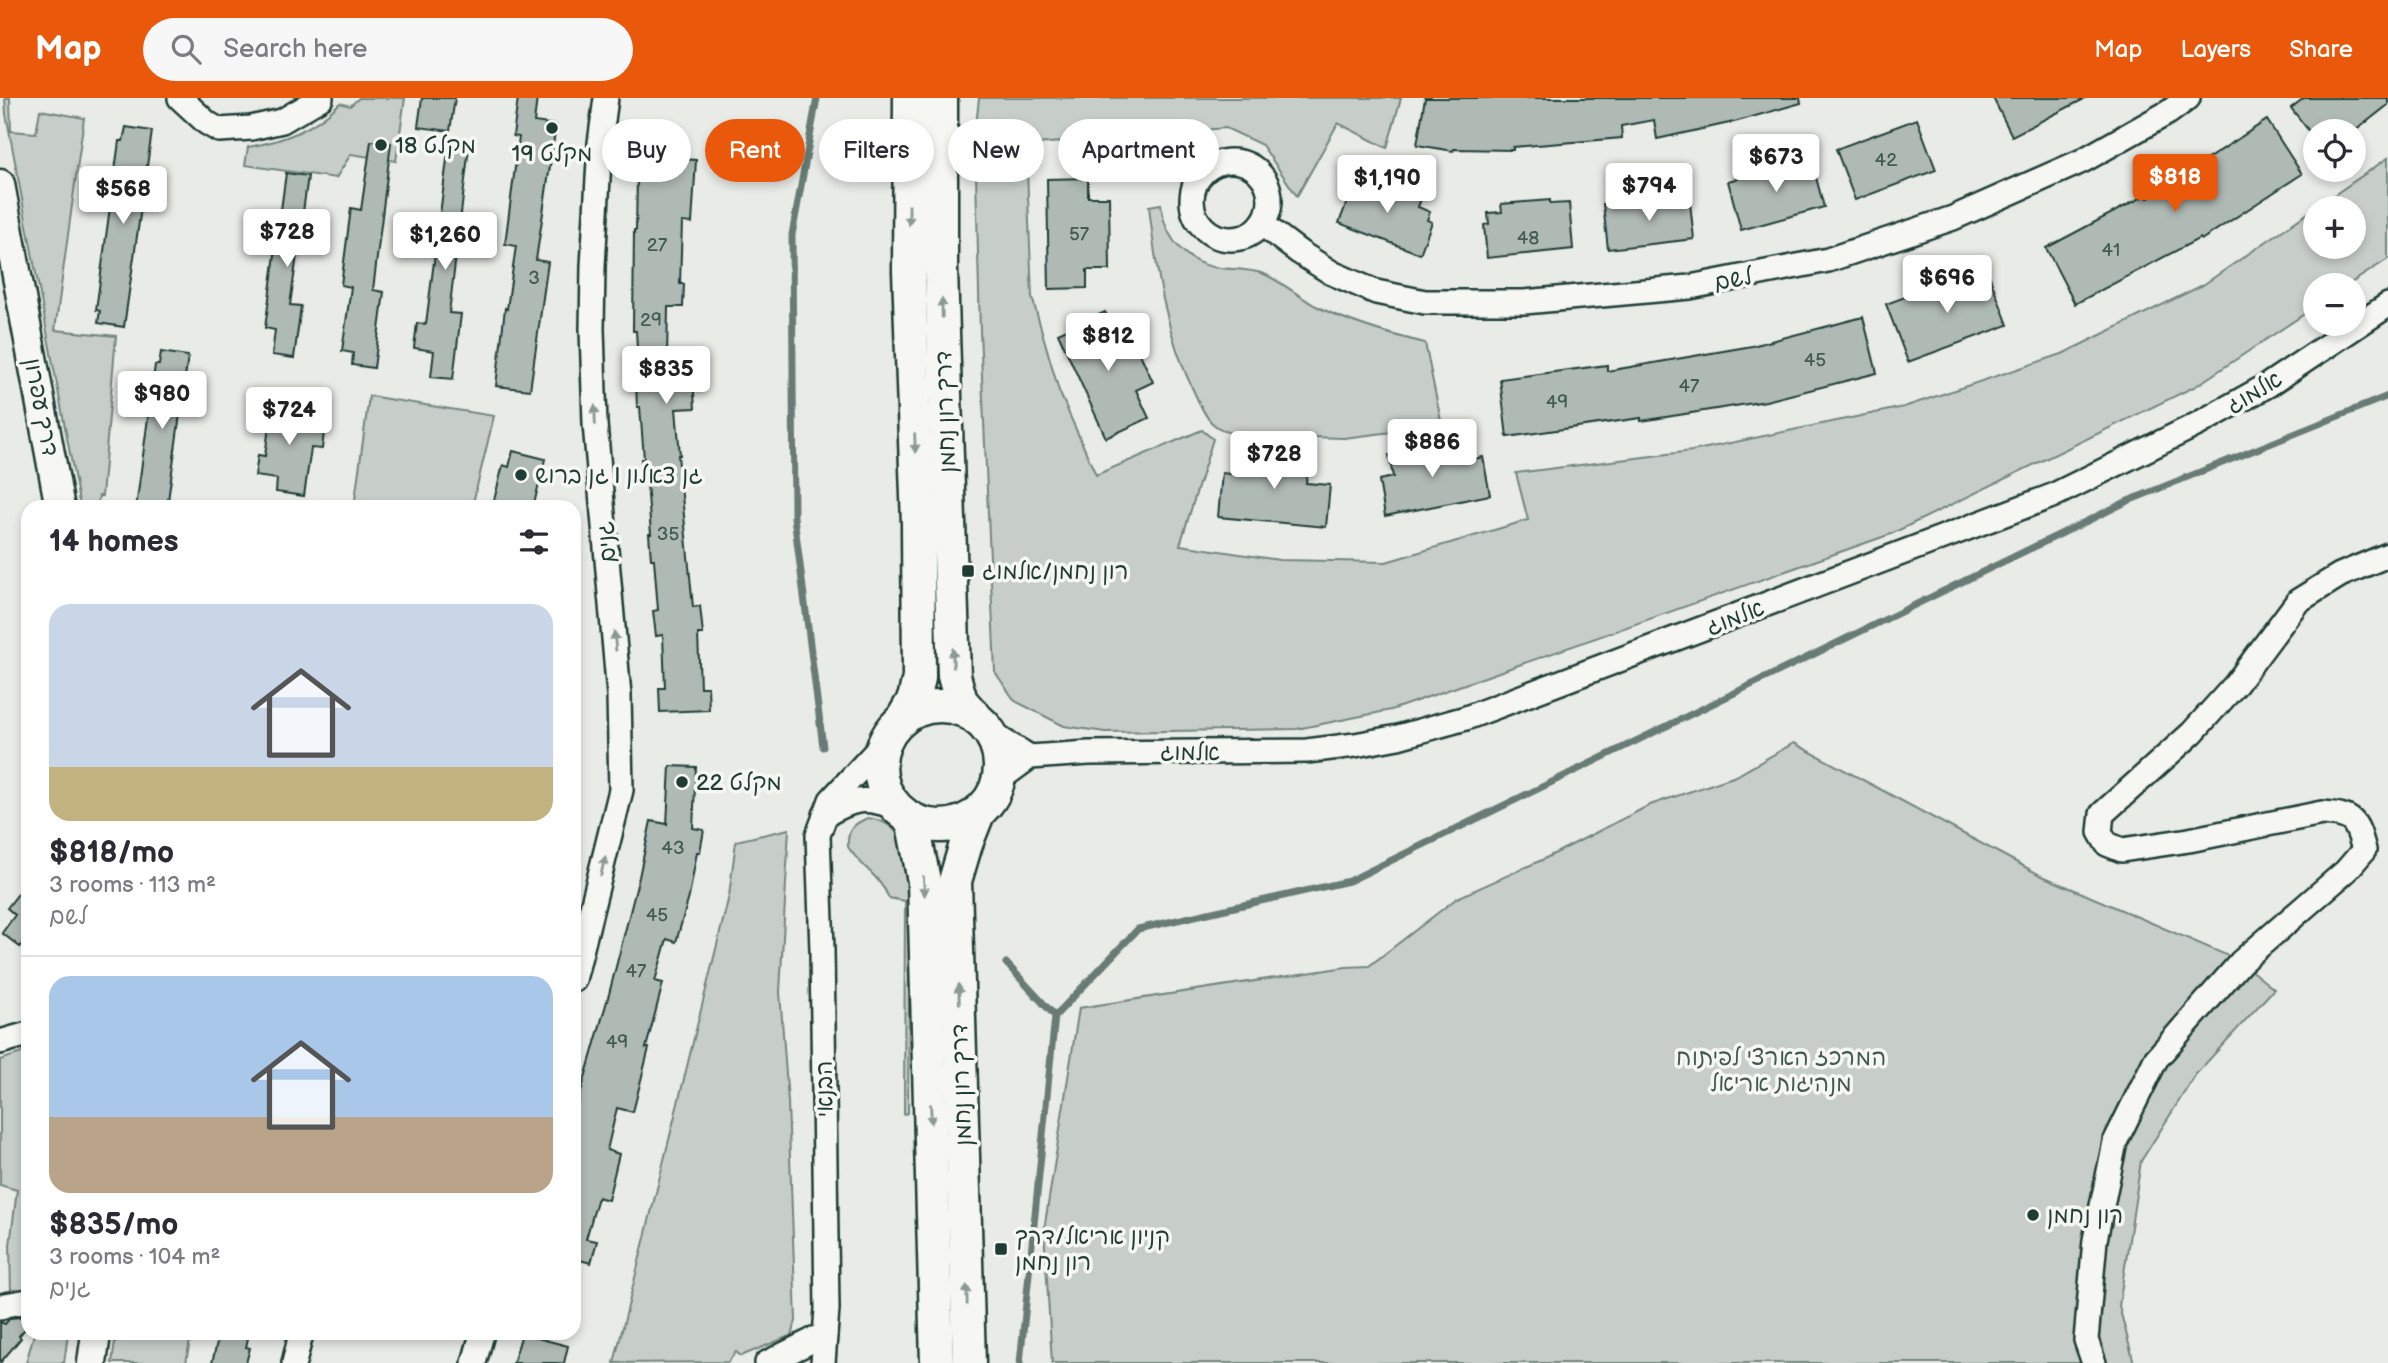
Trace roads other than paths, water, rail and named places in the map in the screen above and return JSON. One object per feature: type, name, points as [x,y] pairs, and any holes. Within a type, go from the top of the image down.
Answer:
[{"type":"main road","name":"דרך רון נחמן","points":[[903,718],[914,699],[919,678],[918,524],[909,271],[910,98]]},
{"type":"main road","name":"דרך רון נחמן","points":[[941,98],[941,270],[954,676],[961,701],[983,726]]},
{"type":"main road","points":[[940,706],[966,712],[983,726],[1000,761],[998,781],[991,796],[979,811],[964,820],[947,825],[929,825],[904,813],[886,793],[880,761],[891,730],[903,718],[915,711],[940,706]]},
{"type":"main road","name":"דרך רון נחמן","points":[[969,1363],[956,881],[965,844],[979,811]]},
{"type":"main road","name":"דרך רון נחמן","points":[[904,813],[924,881],[937,1363]]},
{"type":"street","points":[[180,98],[207,123],[219,130],[251,128],[282,121],[321,98]]},
{"type":"street","name":"גנים","points":[[581,929],[621,790],[619,695],[595,424],[592,329],[601,131],[606,98]]},
{"type":"street","name":"לשם","points":[[1262,224],[1332,273],[1376,292],[1425,302],[1524,302],[1690,287],[1828,260],[1953,218],[2082,161],[2188,98]]},
{"type":"street","name":"דרך עפרון","points":[[1,189],[59,500]]},
{"type":"street","name":"אלמוג","points":[[1030,757],[1089,752],[1307,751],[1398,737],[1466,718],[2052,496],[2198,424],[2268,385],[2388,305]]},
{"type":"street","points":[[2094,1363],[2085,1340],[2095,1240],[2115,1142],[2156,1059],[2241,962],[2346,870],[2364,850],[2358,827],[2344,815],[2322,813],[2189,840],[2122,850],[2108,844],[2100,832],[2102,814],[2192,733],[2236,684],[2298,601],[2340,575],[2388,555]]},
{"type":"street","points":[[983,726],[1030,757],[998,781]]},
{"type":"street","name":"הבנאי","points":[[822,1363],[828,1310],[818,835],[831,800],[884,744]]},
{"type":"street","points":[[825,815],[860,799],[876,800],[904,813]]},
{"type":"street","points":[[0,1042],[21,1036]]},
{"type":"street","points":[[0,1308],[21,1302]]},
{"type":"street","points":[[768,1363],[825,1334]]},
{"type":"street","points":[[92,1363],[95,1340]]},
{"type":"street","points":[[294,1363],[300,1340]]},
{"type":"street","points":[[474,1363],[480,1340]]},
{"type":"waterway","points":[[817,98],[792,235],[794,517],[823,747]]},
{"type":"waterway","points":[[1055,1016],[1138,929],[1349,881],[2128,501],[2388,396]]},
{"type":"waterway","points":[[1006,963],[1055,1016],[1020,1363]]},
{"type":"place","name":"מקלט 19","points":[[552,128]]},
{"type":"place","name":"מקלט 18","points":[[381,145]]},
{"type":"place","name":"גן צאלון | גן ברוש","points":[[521,475]]},
{"type":"place","name":"רון נחמן/אלמוג","points":[[968,571]]},
{"type":"place","name":"מקלט 22","points":[[682,782]]},
{"type":"place","name":"רון נחמן","points":[[2033,1215]]},
{"type":"place","name":"קניון אריאל/דרך רון נחמן","points":[[1001,1249]]},
{"type":"park label","name":"המרכז הארצי לפיתוח מנהיגות אריאל","points":[[1781,1070]]}]
